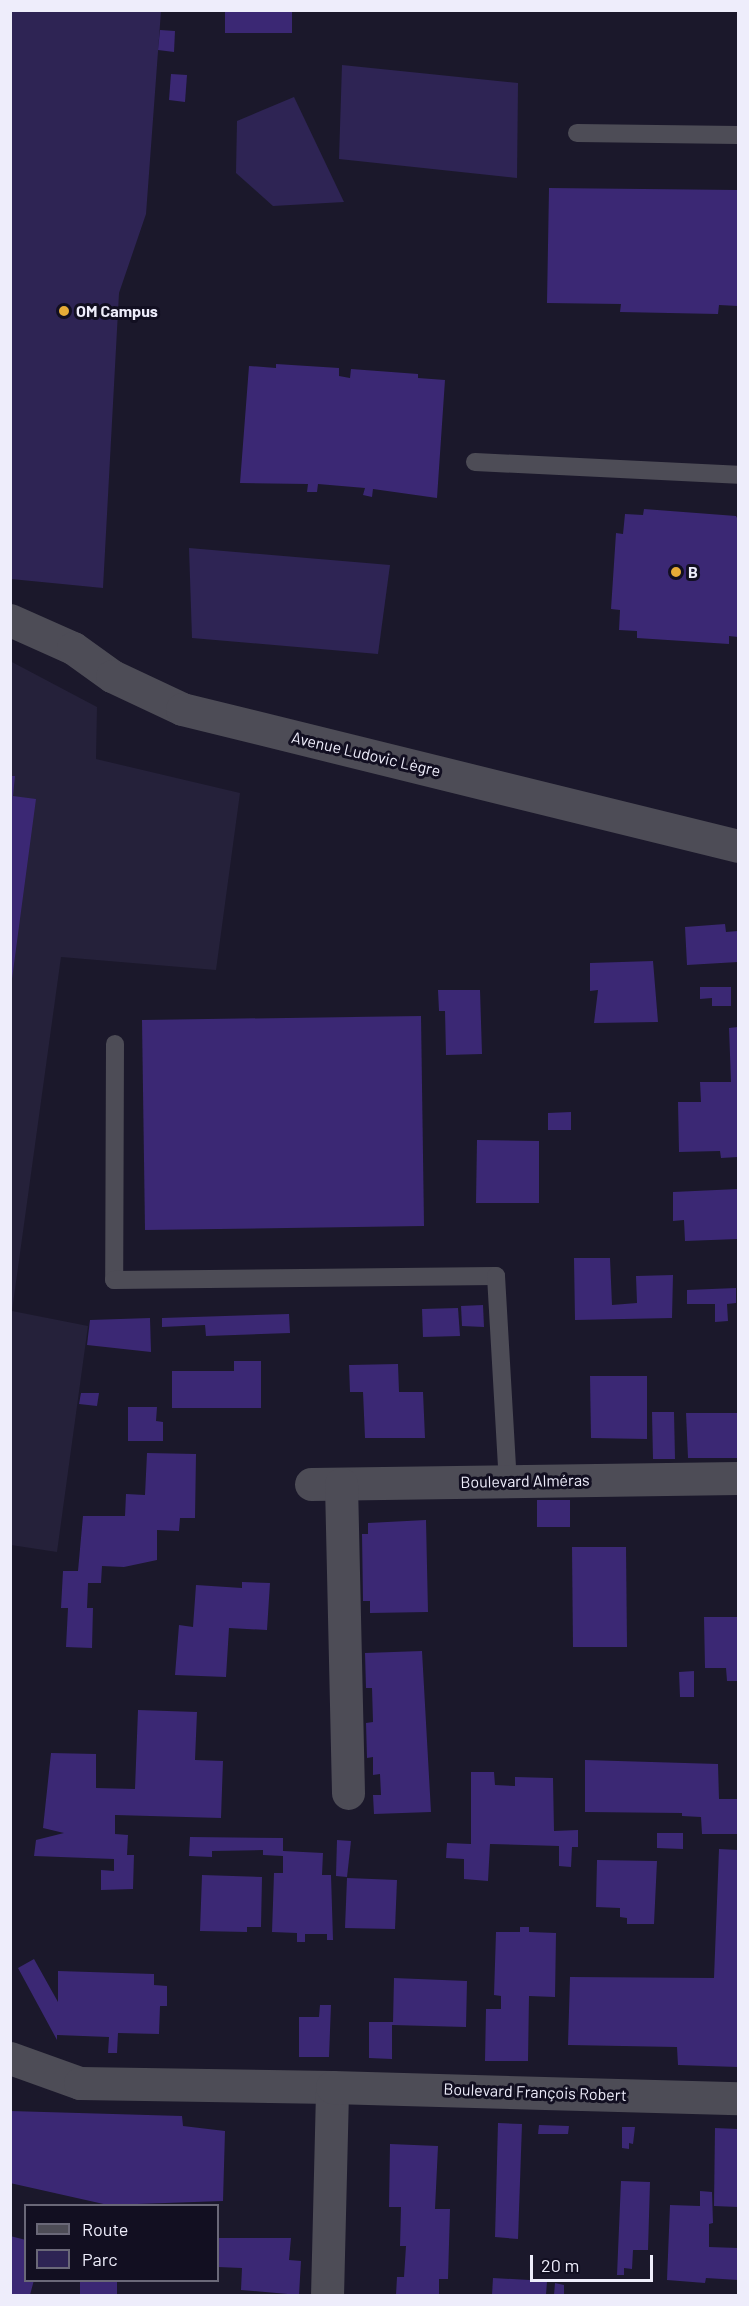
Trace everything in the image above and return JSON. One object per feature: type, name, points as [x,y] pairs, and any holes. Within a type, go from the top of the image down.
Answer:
[{"type":"street","name":"Avenue Ludovic Lègre","points":[[10,620],[73,648],[112,676],[182,709],[738,846]]},
{"type":"street","name":"Boulevard Alméras","points":[[348,1793],[326,1484],[738,1478]]},
{"type":"street","name":"Boulevard François Robert","points":[[10,2058],[80,2083],[738,2098]]},
{"type":"street","points":[[327,2295],[332,2087]]},
{"type":"lane","points":[[577,133],[738,135]]},
{"type":"lane","points":[[475,462],[738,476]]},
{"type":"lane","points":[[115,1044],[114,1280],[496,1276],[508,1482]]},
{"type":"shaded area","points":[[10,661],[97,707],[96,759],[240,793],[216,970],[61,957],[12,1311],[88,1326],[57,1552],[11,1545]]},
{"type":"green space","name":"OM Campus","points":[[10,11],[161,11],[146,214],[119,293],[103,588],[11,579]]},
{"type":"green space","points":[[342,65],[518,83],[517,178],[339,159]]},
{"type":"green space","points":[[294,97],[344,202],[273,206],[236,173],[237,121]]},
{"type":"green space","points":[[189,548],[390,565],[378,654],[192,638]]},
{"type":"building","points":[[225,10],[292,10],[292,33],[225,33]]},
{"type":"building","points":[[160,30],[175,31],[174,52],[158,50]]},
{"type":"building","points":[[171,74],[187,75],[185,102],[169,100]]},
{"type":"building","points":[[549,188],[738,190],[738,306],[719,305],[718,314],[620,312],[621,304],[547,303]]},
{"type":"building","points":[[276,364],[339,368],[339,376],[350,378],[351,369],[418,374],[418,378],[445,380],[437,498],[373,489],[372,497],[363,495],[365,488],[318,484],[317,492],[307,492],[308,484],[240,483],[249,366],[276,368]]},
{"type":"building","name":"B","points":[[644,509],[736,516],[738,520],[738,637],[729,636],[729,644],[637,638],[637,631],[619,630],[620,610],[611,609],[616,533],[623,534],[625,514],[643,515]]},
{"type":"building","points":[[10,776],[15,776],[13,796],[36,799],[12,979]]},
{"type":"building","points":[[725,924],[726,932],[738,931],[738,962],[687,965],[685,927]]},
{"type":"building","points":[[653,961],[658,1022],[594,1023],[598,990],[590,991],[590,963]]},
{"type":"building","points":[[700,987],[731,987],[731,1006],[712,1006],[712,998],[700,999]]},
{"type":"building","points":[[438,990],[480,990],[482,1054],[446,1055],[445,1011],[439,1011]]},
{"type":"building","points":[[421,1016],[424,1226],[145,1230],[142,1020]]},
{"type":"building","points":[[738,1027],[738,1157],[721,1158],[720,1151],[679,1152],[678,1102],[701,1102],[700,1082],[731,1082],[729,1028]]},
{"type":"building","points":[[571,1112],[571,1130],[548,1130],[548,1113]]},
{"type":"building","points":[[477,1140],[539,1141],[539,1203],[476,1203]]},
{"type":"building","points":[[738,1189],[738,1239],[685,1241],[684,1220],[673,1221],[673,1192]]},
{"type":"building","points":[[574,1258],[610,1258],[612,1305],[637,1303],[636,1276],[673,1275],[672,1318],[575,1320]]},
{"type":"building","points":[[736,1288],[736,1303],[727,1304],[728,1321],[715,1322],[715,1304],[687,1304],[687,1290]]},
{"type":"building","points":[[483,1305],[484,1327],[462,1326],[461,1306]]},
{"type":"building","points":[[458,1308],[460,1336],[423,1337],[422,1309]]},
{"type":"building","points":[[289,1314],[290,1333],[206,1336],[205,1325],[162,1327],[162,1318]]},
{"type":"building","points":[[150,1318],[151,1352],[87,1345],[90,1320]]},
{"type":"building","points":[[234,1361],[261,1361],[261,1408],[172,1408],[172,1371],[234,1371]]},
{"type":"building","points":[[398,1364],[399,1392],[423,1392],[425,1438],[365,1438],[363,1392],[350,1392],[349,1365]]},
{"type":"building","points":[[590,1376],[647,1376],[647,1439],[591,1438]]},
{"type":"building","points":[[81,1393],[99,1393],[97,1406],[79,1404]]},
{"type":"building","points":[[128,1407],[157,1407],[156,1421],[163,1422],[163,1441],[128,1441]]},
{"type":"building","points":[[652,1412],[674,1412],[675,1459],[653,1459]]},
{"type":"building","points":[[686,1413],[738,1413],[738,1458],[688,1458]]},
{"type":"building","points":[[147,1453],[196,1454],[195,1518],[180,1518],[179,1531],[157,1530],[157,1560],[124,1567],[102,1566],[101,1583],[88,1583],[87,1608],[93,1608],[92,1648],[66,1647],[68,1608],[61,1608],[63,1571],[78,1571],[83,1516],[125,1516],[126,1494],[145,1495]]},
{"type":"building","points":[[537,1500],[570,1500],[570,1527],[537,1527]]},
{"type":"building","points":[[426,1520],[428,1612],[370,1613],[370,1601],[363,1601],[362,1534],[368,1534],[368,1523]]},
{"type":"building","points":[[572,1547],[626,1547],[627,1647],[573,1647]]},
{"type":"building","points":[[242,1582],[270,1583],[267,1630],[229,1628],[226,1677],[175,1675],[179,1625],[193,1627],[196,1585],[242,1588]]},
{"type":"building","points":[[704,1617],[738,1617],[738,1681],[727,1681],[726,1668],[705,1668]]},
{"type":"building","points":[[422,1651],[431,1812],[374,1814],[373,1795],[381,1795],[380,1774],[373,1775],[373,1757],[367,1758],[366,1723],[373,1722],[372,1688],[366,1688],[365,1653]]},
{"type":"building","points":[[694,1671],[694,1697],[680,1697],[679,1672]]},
{"type":"building","points":[[138,1710],[197,1712],[195,1760],[223,1761],[221,1818],[115,1815],[115,1834],[128,1835],[127,1855],[134,1855],[133,1889],[101,1890],[101,1870],[114,1871],[114,1859],[34,1856],[36,1840],[64,1833],[43,1828],[51,1753],[96,1754],[96,1788],[135,1789]]},
{"type":"building","points":[[585,1760],[718,1764],[719,1799],[738,1799],[738,1834],[702,1834],[701,1817],[682,1816],[682,1813],[585,1812]]},
{"type":"building","points":[[471,1772],[494,1772],[495,1785],[515,1786],[515,1777],[553,1778],[554,1831],[578,1830],[578,1847],[572,1847],[571,1867],[559,1866],[559,1846],[490,1844],[488,1881],[464,1879],[464,1859],[446,1858],[447,1843],[471,1844]]},
{"type":"building","points":[[657,1833],[683,1833],[683,1849],[657,1848]]},
{"type":"building","points":[[190,1837],[283,1838],[283,1851],[323,1853],[322,1875],[331,1875],[333,1940],[327,1940],[327,1934],[305,1934],[305,1942],[297,1942],[297,1933],[272,1932],[274,1873],[283,1873],[283,1856],[263,1855],[263,1850],[212,1851],[212,1857],[189,1856]]},
{"type":"building","points":[[337,1840],[351,1841],[347,1877],[336,1876]]},
{"type":"building","points":[[719,1849],[738,1850],[738,2067],[678,2065],[677,2047],[568,2045],[570,1977],[714,1978]]},
{"type":"building","points":[[597,1860],[657,1861],[654,1924],[627,1924],[627,1918],[620,1917],[620,1908],[596,1907]]},
{"type":"building","points":[[202,1875],[262,1877],[261,1927],[247,1927],[247,1932],[200,1931]]},
{"type":"building","points":[[347,1878],[397,1880],[395,1929],[345,1928]]},
{"type":"building","points":[[520,1927],[529,1927],[529,1932],[556,1933],[555,1997],[529,1996],[528,2061],[485,2061],[486,2009],[501,2009],[501,1996],[494,1995],[496,1932],[520,1932]]},
{"type":"building","points":[[34,1959],[58,2002],[58,1971],[154,1974],[154,1985],[167,1986],[167,2006],[160,2006],[159,2034],[118,2033],[117,2053],[108,2053],[109,2037],[57,2035],[57,2040],[18,1968]]},
{"type":"building","points":[[394,1978],[467,1981],[466,2027],[392,2025],[392,2059],[369,2058],[369,2022],[393,2022]]},
{"type":"building","points":[[320,2005],[331,2005],[329,2057],[299,2057],[299,2017],[319,2017]]},
{"type":"building","points":[[10,2111],[182,2116],[183,2126],[225,2131],[223,2201],[104,2204],[10,2183]]},
{"type":"building","points":[[498,2123],[522,2124],[518,2239],[495,2237]]},
{"type":"building","points":[[539,2125],[569,2126],[568,2134],[538,2134]]},
{"type":"building","points":[[622,2127],[635,2127],[633,2144],[629,2143],[629,2149],[622,2148]]},
{"type":"building","points":[[715,2128],[738,2129],[738,2207],[714,2206]]},
{"type":"building","points":[[390,2144],[438,2146],[435,2209],[450,2209],[448,2279],[439,2279],[439,2295],[396,2295],[397,2277],[404,2277],[406,2246],[400,2246],[401,2207],[389,2207]]},
{"type":"building","points":[[621,2181],[650,2182],[648,2250],[633,2250],[632,2269],[624,2268],[624,2275],[617,2275]]},
{"type":"building","points":[[700,2191],[712,2192],[713,2223],[709,2224],[709,2247],[738,2248],[738,2280],[706,2278],[705,2283],[667,2280],[670,2205],[700,2206]]},
{"type":"building","points":[[10,2236],[24,2240],[24,2282],[33,2282],[30,2295],[10,2295]]},
{"type":"building","points":[[219,2238],[291,2238],[289,2260],[301,2261],[299,2295],[241,2290],[242,2268],[219,2267]]},
{"type":"building","points":[[493,2278],[547,2281],[546,2295],[492,2295]]},
{"type":"building","points":[[80,2282],[117,2282],[117,2295],[80,2295]]},
{"type":"building","points":[[555,2283],[564,2285],[564,2295],[554,2295]]},
{"type":"place","name":"OM Campus","points":[[64,311]]},
{"type":"place","name":"B","points":[[676,572]]}]
